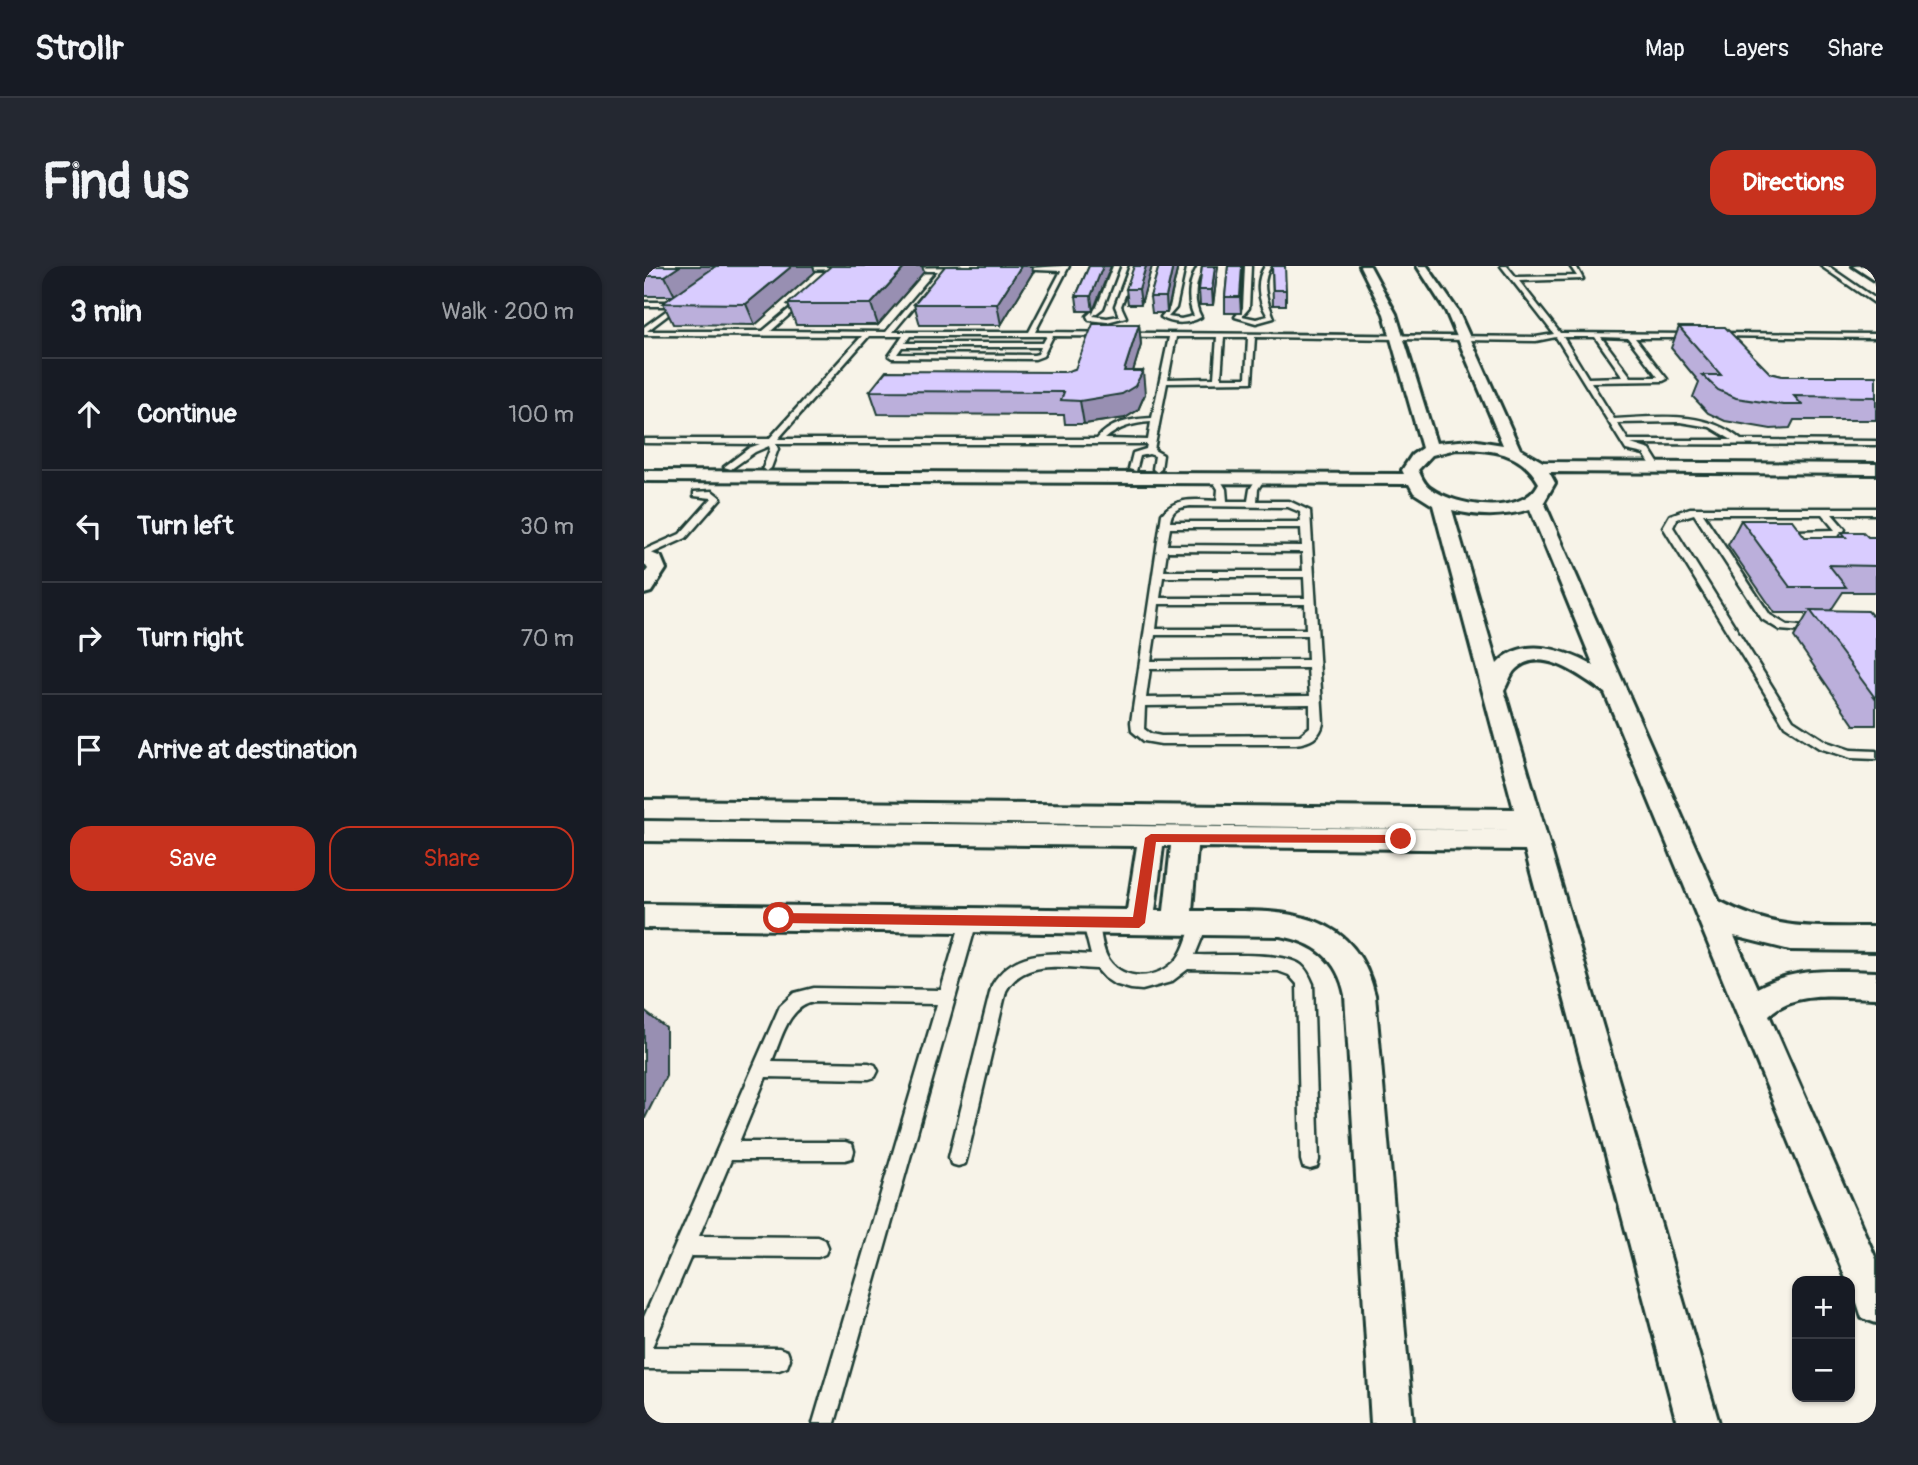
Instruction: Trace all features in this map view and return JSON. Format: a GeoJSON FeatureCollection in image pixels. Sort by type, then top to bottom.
{"type":"FeatureCollection","features":[{"type":"Feature","properties":{"kind":"street"},"geometry":{"type":"LineString","coordinates":[[1365,266],[1384,298],[1431,451]]}},
{"type":"Feature","properties":{"kind":"street"},"geometry":{"type":"LineString","coordinates":[[1422,266],[1442,293],[1514,453]]}},
{"type":"Feature","properties":{"kind":"street"},"geometry":{"type":"LineString","coordinates":[[1858,266],[1876,278]]}},
{"type":"Feature","properties":{"kind":"street"},"geometry":{"type":"LineString","coordinates":[[1871,266],[1876,269]]}},
{"type":"Feature","properties":{"kind":"street"},"geometry":{"type":"LineString","coordinates":[[1410,475],[1420,456],[1431,451],[1470,445],[1514,453],[1537,465],[1564,468],[1876,469]]}},
{"type":"Feature","properties":{"kind":"street"},"geometry":{"type":"LineString","coordinates":[[1537,465],[1548,481],[1541,495],[1614,688],[1876,1304]]}},
{"type":"Feature","properties":{"kind":"street"},"geometry":{"type":"LineString","coordinates":[[644,467],[1157,469],[1410,475]]}},
{"type":"Feature","properties":{"kind":"street"},"geometry":{"type":"LineString","coordinates":[[1784,469],[1797,484]]}},
{"type":"Feature","properties":{"kind":"street"},"geometry":{"type":"LineString","coordinates":[[644,476],[1261,478],[1410,475]]}},
{"type":"Feature","properties":{"kind":"street"},"geometry":{"type":"LineString","coordinates":[[1410,475],[1417,487],[1441,502],[1480,510],[1520,508],[1541,495],[1581,483],[1876,484]]}},
{"type":"Feature","properties":{"kind":"street"},"geometry":{"type":"LineString","coordinates":[[1441,502],[1698,1423]]}},
{"type":"Feature","properties":{"kind":"street"},"geometry":{"type":"LineString","coordinates":[[644,555],[654,561],[657,569],[644,588]]}},
{"type":"Feature","properties":{"kind":"street"},"geometry":{"type":"LineString","coordinates":[[1494,689],[1506,666],[1514,660],[1540,655],[1569,660],[1614,688]]}},
{"type":"Feature","properties":{"kind":"street"},"geometry":{"type":"LineString","coordinates":[[644,809],[1532,829]]}},
{"type":"Feature","properties":{"kind":"street"},"geometry":{"type":"LineString","coordinates":[[644,831],[1185,838],[1532,829]]}},
{"type":"Feature","properties":{"kind":"street"},"geometry":{"type":"LineString","coordinates":[[1139,923],[1151,838]]}},
{"type":"Feature","properties":{"kind":"street"},"geometry":{"type":"LineString","coordinates":[[1185,838],[1189,923]]}},
{"type":"Feature","properties":{"kind":"street"},"geometry":{"type":"LineString","coordinates":[[1710,910],[1739,927],[1773,937],[1876,939]]}},
{"type":"Feature","properties":{"kind":"street"},"geometry":{"type":"LineString","coordinates":[[644,916],[1280,924],[1314,931],[1342,950],[1358,979],[1392,1423]]}},
{"type":"Feature","properties":{"kind":"street"},"geometry":{"type":"LineString","coordinates":[[1752,1011],[1770,994],[1796,985],[1876,985]]}},
{"type":"Feature","properties":{"kind":"lane"},"geometry":{"type":"LineString","coordinates":[[1116,266],[1100,308],[1090,316],[1091,319],[1124,317],[1118,306],[1133,266]]}},
{"type":"Feature","properties":{"kind":"lane"},"geometry":{"type":"LineString","coordinates":[[1182,266],[1173,308],[1164,317],[1168,320],[1198,317],[1192,306],[1197,272],[1201,266]]}},
{"type":"Feature","properties":{"kind":"lane"},"geometry":{"type":"LineString","coordinates":[[1248,266],[1246,309],[1238,317],[1251,321],[1272,317],[1264,307],[1263,272],[1268,266]]}},
{"type":"Feature","properties":{"kind":"lane"},"geometry":{"type":"LineString","coordinates":[[1504,266],[1558,335],[1627,445],[1645,451],[1658,469]]}},
{"type":"Feature","properties":{"kind":"lane"},"geometry":{"type":"LineString","coordinates":[[1824,266],[1876,302]]}},
{"type":"Feature","properties":{"kind":"lane"},"geometry":{"type":"LineString","coordinates":[[1010,269],[1065,267],[1031,334]]}},
{"type":"Feature","properties":{"kind":"lane"},"geometry":{"type":"LineString","coordinates":[[1516,279],[1581,278],[1574,268],[1562,269]]}},
{"type":"Feature","properties":{"kind":"lane"},"geometry":{"type":"LineString","coordinates":[[782,269],[850,269]]}},
{"type":"Feature","properties":{"kind":"lane"},"geometry":{"type":"LineString","coordinates":[[828,277],[837,269]]}},
{"type":"Feature","properties":{"kind":"lane"},"geometry":{"type":"LineString","coordinates":[[902,269],[970,269]]}},
{"type":"Feature","properties":{"kind":"lane"},"geometry":{"type":"LineString","coordinates":[[888,334],[942,269]]}},
{"type":"Feature","properties":{"kind":"lane"},"geometry":{"type":"LineString","coordinates":[[1534,269],[1541,279]]}},
{"type":"Feature","properties":{"kind":"lane"},"geometry":{"type":"LineString","coordinates":[[764,334],[810,293]]}},
{"type":"Feature","properties":{"kind":"lane"},"geometry":{"type":"LineString","coordinates":[[644,332],[690,297]]}},
{"type":"Feature","properties":{"kind":"lane"},"geometry":{"type":"LineString","coordinates":[[644,304],[680,304]]}},
{"type":"Feature","properties":{"kind":"lane"},"geometry":{"type":"LineString","coordinates":[[644,332],[1252,334],[1315,337],[1462,335],[1545,338],[1558,335],[1696,335]]}},
{"type":"Feature","properties":{"kind":"lane"},"geometry":{"type":"LineString","coordinates":[[728,467],[752,450],[771,442],[867,334]]}},
{"type":"Feature","properties":{"kind":"lane"},"geometry":{"type":"LineString","coordinates":[[908,334],[892,356],[1035,357],[1041,355],[1051,334]]}},
{"type":"Feature","properties":{"kind":"lane"},"geometry":{"type":"LineString","coordinates":[[1133,469],[1136,455],[1150,446],[1173,334]]}},
{"type":"Feature","properties":{"kind":"lane"},"geometry":{"type":"LineString","coordinates":[[1217,381],[1221,334]]}},
{"type":"Feature","properties":{"kind":"lane"},"geometry":{"type":"LineString","coordinates":[[1164,381],[1249,380],[1252,334]]}},
{"type":"Feature","properties":{"kind":"lane"},"geometry":{"type":"LineString","coordinates":[[1597,335],[1629,380]]}},
{"type":"Feature","properties":{"kind":"lane"},"geometry":{"type":"LineString","coordinates":[[1586,380],[1663,379],[1630,335]]}},
{"type":"Feature","properties":{"kind":"lane"},"geometry":{"type":"LineString","coordinates":[[1709,335],[1876,336]]}},
{"type":"Feature","properties":{"kind":"lane"},"geometry":{"type":"LineString","coordinates":[[1722,335],[1731,344]]}},
{"type":"Feature","properties":{"kind":"lane"},"geometry":{"type":"LineString","coordinates":[[899,345],[1046,345]]}},
{"type":"Feature","properties":{"kind":"lane"},"geometry":{"type":"LineString","coordinates":[[1099,442],[1105,434],[1119,425],[1156,420]]}},
{"type":"Feature","properties":{"kind":"lane"},"geometry":{"type":"LineString","coordinates":[[1611,421],[1682,421],[1722,428],[1740,443]]}},
{"type":"Feature","properties":{"kind":"lane"},"geometry":{"type":"LineString","coordinates":[[1682,421],[1699,443]]}},
{"type":"Feature","properties":{"kind":"lane"},"geometry":{"type":"LineString","coordinates":[[644,441],[1099,442],[1150,446],[1159,455],[1157,469]]}},
{"type":"Feature","properties":{"kind":"lane"},"geometry":{"type":"LineString","coordinates":[[767,468],[774,449],[771,442]]}},
{"type":"Feature","properties":{"kind":"lane"},"geometry":{"type":"LineString","coordinates":[[1627,445],[1876,443]]}},
{"type":"Feature","properties":{"kind":"lane"},"geometry":{"type":"LineString","coordinates":[[1627,445],[1624,452],[1634,469]]}},
{"type":"Feature","properties":{"kind":"lane"},"geometry":{"type":"LineString","coordinates":[[1215,478],[1222,489],[1222,503]]}},
{"type":"Feature","properties":{"kind":"lane"},"geometry":{"type":"LineString","coordinates":[[1252,503],[1254,489],[1261,478]]}},
{"type":"Feature","properties":{"kind":"lane"},"geometry":{"type":"LineString","coordinates":[[644,555],[683,536],[717,498],[712,494],[697,494]]}},
{"type":"Feature","properties":{"kind":"lane"},"geometry":{"type":"LineString","coordinates":[[1252,503],[1299,506],[1305,511],[1315,731],[1307,738],[1296,740],[1147,738],[1137,726],[1168,511],[1179,505],[1252,503]]}},
{"type":"Feature","properties":{"kind":"lane"},"geometry":{"type":"LineString","coordinates":[[1697,511],[1771,622],[1793,630],[1835,630]]}},
{"type":"Feature","properties":{"kind":"lane"},"geometry":{"type":"LineString","coordinates":[[1876,511],[1697,511],[1673,517],[1668,523],[1669,531],[1782,715],[1798,732],[1823,745],[1851,754],[1876,755]]}},
{"type":"Feature","properties":{"kind":"lane"},"geometry":{"type":"LineString","coordinates":[[1768,511],[1782,528],[1791,533],[1838,533],[1840,529],[1825,511]]}},
{"type":"Feature","properties":{"kind":"lane"},"geometry":{"type":"LineString","coordinates":[[1166,525],[1306,525]]}},
{"type":"Feature","properties":{"kind":"lane"},"geometry":{"type":"LineString","coordinates":[[1162,548],[1307,549]]}},
{"type":"Feature","properties":{"kind":"lane"},"geometry":{"type":"LineString","coordinates":[[1158,574],[1308,574]]}},
{"type":"Feature","properties":{"kind":"lane"},"geometry":{"type":"LineString","coordinates":[[1154,601],[1310,601]]}},
{"type":"Feature","properties":{"kind":"lane"},"geometry":{"type":"LineString","coordinates":[[1150,632],[1312,632]]}},
{"type":"Feature","properties":{"kind":"lane"},"geometry":{"type":"LineString","coordinates":[[1145,665],[1313,664]]}},
{"type":"Feature","properties":{"kind":"lane"},"geometry":{"type":"LineString","coordinates":[[1140,702],[1315,700]]}},
{"type":"Feature","properties":{"kind":"lane"},"geometry":{"type":"LineString","coordinates":[[824,1423],[969,921]]}},
{"type":"Feature","properties":{"kind":"lane"},"geometry":{"type":"LineString","coordinates":[[1091,923],[1101,962],[1117,977],[1140,983],[1165,977],[1184,962],[1278,964],[1293,968],[1303,977],[1310,1160]]}},
{"type":"Feature","properties":{"kind":"lane"},"geometry":{"type":"LineString","coordinates":[[1184,962],[1189,923]]}},
{"type":"Feature","properties":{"kind":"lane"},"geometry":{"type":"LineString","coordinates":[[958,1157],[998,990],[1005,976],[1027,963],[1101,962]]}},
{"type":"Feature","properties":{"kind":"lane"},"geometry":{"type":"LineString","coordinates":[[644,1342],[785,1010],[802,997],[947,997]]}},
{"type":"Feature","properties":{"kind":"lane"},"geometry":{"type":"LineString","coordinates":[[760,1069],[869,1070]]}},
{"type":"Feature","properties":{"kind":"lane"},"geometry":{"type":"LineString","coordinates":[[725,1151],[845,1151]]}},
{"type":"Feature","properties":{"kind":"lane"},"geometry":{"type":"LineString","coordinates":[[685,1246],[818,1247]]}},
{"type":"Feature","properties":{"kind":"lane"},"geometry":{"type":"LineString","coordinates":[[644,1358],[779,1359]]}},
{"type":"Feature","properties":{"kind":"building"},"geometry":{"type":"Polygon","coordinates":[[[644,266],[680,266],[665,276],[644,276],[644,266]]]}},
{"type":"Feature","properties":{"kind":"building"},"geometry":{"type":"Polygon","coordinates":[[[716,266],[792,266],[746,304],[663,303],[716,266]]]}},
{"type":"Feature","properties":{"kind":"building"},"geometry":{"type":"Polygon","coordinates":[[[831,266],[906,266],[871,304],[788,304],[831,266]]]}},
{"type":"Feature","properties":{"kind":"building"},"geometry":{"type":"Polygon","coordinates":[[[945,266],[1021,266],[997,304],[914,304],[945,266]]]}},
{"type":"Feature","properties":{"kind":"building"},"geometry":{"type":"Polygon","coordinates":[[[1089,266],[1103,266],[1091,296],[1076,296],[1089,266]]]}},
{"type":"Feature","properties":{"kind":"building"},"geometry":{"type":"Polygon","coordinates":[[[1134,266],[1146,266],[1139,289],[1126,289],[1134,266]]]}},
{"type":"Feature","properties":{"kind":"building"},"geometry":{"type":"Polygon","coordinates":[[[1159,266],[1173,266],[1166,297],[1150,297],[1159,266]]]}},
{"type":"Feature","properties":{"kind":"building"},"geometry":{"type":"Polygon","coordinates":[[[1202,266],[1215,266],[1212,290],[1199,290],[1202,266]]]}},
{"type":"Feature","properties":{"kind":"building"},"geometry":{"type":"Polygon","coordinates":[[[1228,266],[1242,266],[1240,297],[1225,297],[1228,266]]]}},
{"type":"Feature","properties":{"kind":"building"},"geometry":{"type":"Polygon","coordinates":[[[1272,266],[1285,266],[1286,290],[1273,290],[1272,266]]]}},
{"type":"Feature","properties":{"kind":"building"},"geometry":{"type":"Polygon","coordinates":[[[1093,324],[1139,324],[1124,371],[1143,371],[1135,386],[1122,394],[1080,401],[1061,400],[1064,392],[870,391],[886,371],[1065,372],[1075,369],[1093,324]]]}},
{"type":"Feature","properties":{"kind":"building"},"geometry":{"type":"Polygon","coordinates":[[[1679,327],[1725,327],[1770,373],[1782,376],[1876,376],[1876,397],[1794,396],[1802,405],[1736,398],[1718,390],[1702,375],[1721,375],[1679,327]]]}},
{"type":"Feature","properties":{"kind":"building"},"geometry":{"type":"Polygon","coordinates":[[[1741,520],[1792,520],[1805,537],[1846,537],[1842,532],[1863,532],[1868,537],[1876,537],[1876,566],[1829,565],[1846,587],[1790,587],[1741,520]]]}},
{"type":"Feature","properties":{"kind":"building"},"geometry":{"type":"Polygon","coordinates":[[[1810,610],[1868,611],[1876,620],[1876,699],[1810,610]]]}},
{"type":"Feature","properties":{"kind":"route"},"geometry":{"type":"LineString","coordinates":[[779,918],[1139,923],[1151,838],[1401,839]]}}]}
